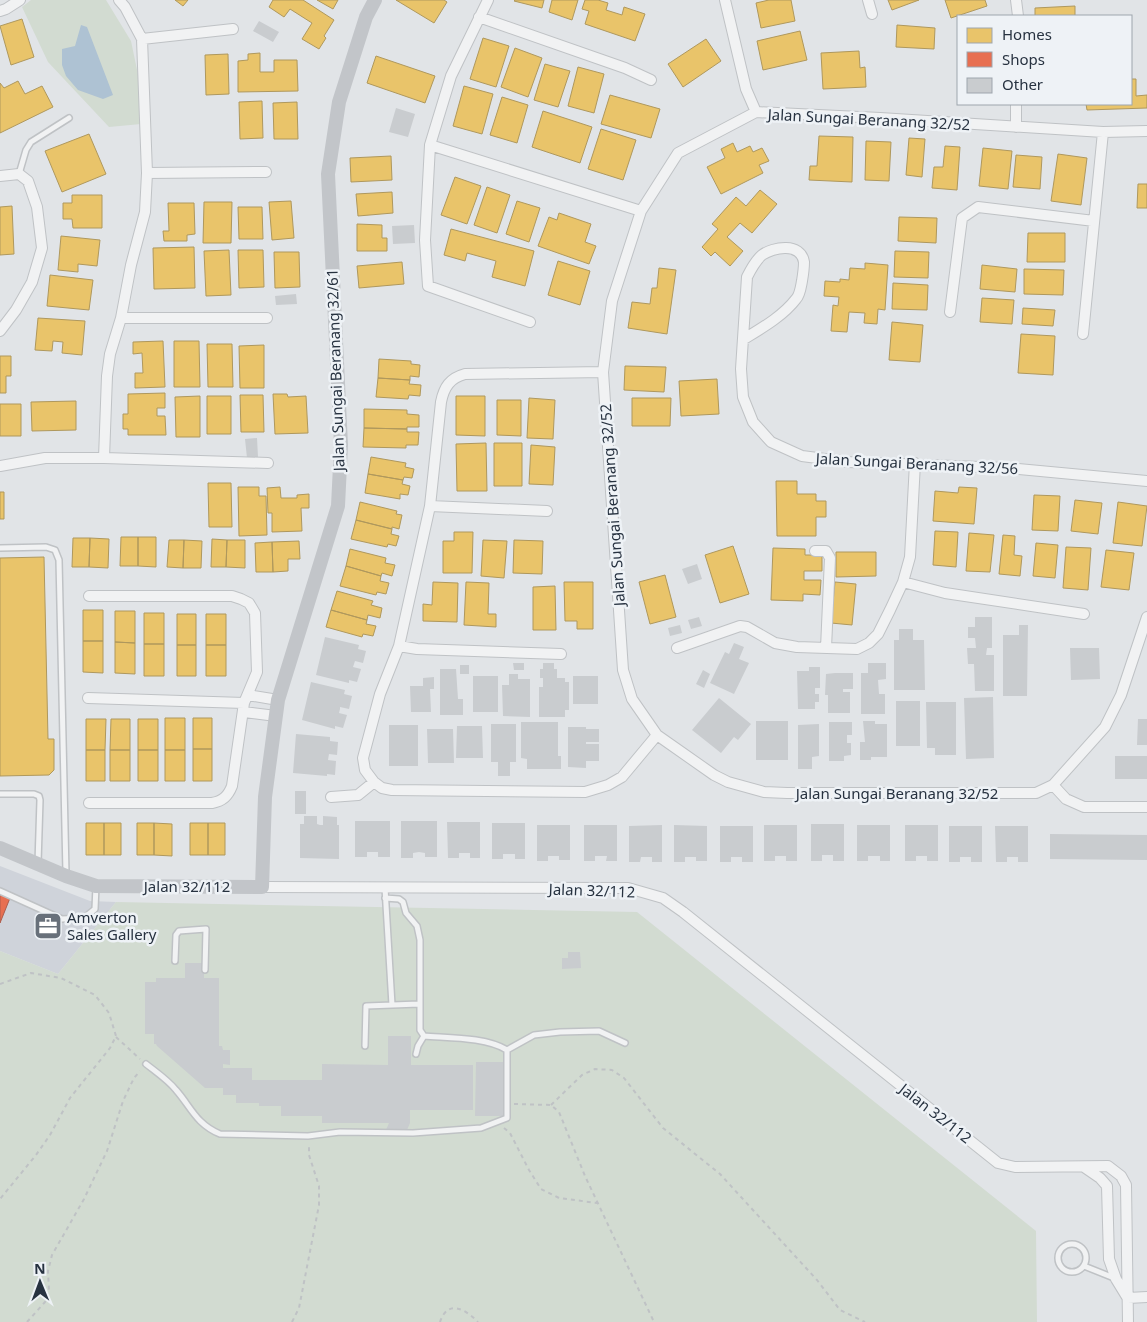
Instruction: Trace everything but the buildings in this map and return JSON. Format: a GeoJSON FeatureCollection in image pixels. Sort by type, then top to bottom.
{"type":"FeatureCollection","features":[{"type":"Feature","properties":{"kind":"street"},"geometry":{"type":"LineString","coordinates":[[0,11],[20,0]]}},
{"type":"Feature","properties":{"kind":"street"},"geometry":{"type":"LineString","coordinates":[[104,458],[107,376],[110,354],[121,318],[131,265],[145,212],[147,173],[142,39],[119,0]]}},
{"type":"Feature","properties":{"kind":"street","name":"Jalan Sungai Beranang 32/61"},"geometry":{"type":"LineString","coordinates":[[262,887],[265,797],[278,700],[338,506],[341,445],[328,174],[339,102],[366,17],[375,0]]}},
{"type":"Feature","properties":{"kind":"street"},"geometry":{"type":"LineString","coordinates":[[488,0],[451,76],[430,144],[425,240],[428,286],[530,322]]}},
{"type":"Feature","properties":{"kind":"street"},"geometry":{"type":"LineString","coordinates":[[725,0],[746,89],[756,112]]}},
{"type":"Feature","properties":{"kind":"street"},"geometry":{"type":"LineString","coordinates":[[868,0],[872,14]]}},
{"type":"Feature","properties":{"kind":"street"},"geometry":{"type":"LineString","coordinates":[[1016,0],[1018,15]]}},
{"type":"Feature","properties":{"kind":"street"},"geometry":{"type":"LineString","coordinates":[[479,17],[625,68],[651,80]]}},
{"type":"Feature","properties":{"kind":"street"},"geometry":{"type":"LineString","coordinates":[[142,39],[233,29]]}},
{"type":"Feature","properties":{"kind":"street"},"geometry":{"type":"LineString","coordinates":[[1016,105],[1016,127]]}},
{"type":"Feature","properties":{"kind":"street","name":"Jalan Sungai Beranang 32/52"},"geometry":{"type":"LineString","coordinates":[[1053,786],[1036,792],[764,792],[728,782],[714,775],[658,735],[632,699],[623,670],[603,372],[612,301],[641,211],[678,154],[756,112],[1104,132],[1147,131]]}},
{"type":"Feature","properties":{"kind":"street"},"geometry":{"type":"LineString","coordinates":[[1082,334],[1104,132]]}},
{"type":"Feature","properties":{"kind":"street"},"geometry":{"type":"LineString","coordinates":[[430,144],[641,211]]}},
{"type":"Feature","properties":{"kind":"street"},"geometry":{"type":"LineString","coordinates":[[147,173],[266,172]]}},
{"type":"Feature","properties":{"kind":"street"},"geometry":{"type":"LineString","coordinates":[[0,176],[19,174],[28,181],[37,207],[42,248],[32,282],[16,310],[0,330]]}},
{"type":"Feature","properties":{"kind":"street"},"geometry":{"type":"LineString","coordinates":[[950,312],[962,218],[978,207],[1094,221]]}},
{"type":"Feature","properties":{"kind":"street","name":"Jalan Sungai Beranang 32/56"},"geometry":{"type":"LineString","coordinates":[[744,339],[779,315],[797,298],[804,260],[797,250],[786,247],[772,250],[752,265],[747,277],[741,369],[743,397],[753,422],[771,442],[802,456],[848,462],[915,463],[1007,468],[1147,481]]}},
{"type":"Feature","properties":{"kind":"street"},"geometry":{"type":"LineString","coordinates":[[121,318],[267,318]]}},
{"type":"Feature","properties":{"kind":"street"},"geometry":{"type":"LineString","coordinates":[[603,372],[465,374],[455,376],[447,384],[441,402],[430,506],[398,646],[380,694],[363,758],[365,770],[374,782],[382,788],[392,790],[585,792],[608,785],[622,777],[658,735]]}},
{"type":"Feature","properties":{"kind":"street"},"geometry":{"type":"LineString","coordinates":[[0,466],[45,458],[268,463]]}},
{"type":"Feature","properties":{"kind":"street"},"geometry":{"type":"LineString","coordinates":[[677,648],[740,626],[747,627],[775,643],[797,647],[857,649],[869,642],[878,634],[903,582],[910,557],[915,463]]}},
{"type":"Feature","properties":{"kind":"street"},"geometry":{"type":"LineString","coordinates":[[430,506],[547,511]]}},
{"type":"Feature","properties":{"kind":"street"},"geometry":{"type":"LineString","coordinates":[[816,551],[826,551],[830,558],[826,648]]}},
{"type":"Feature","properties":{"kind":"street"},"geometry":{"type":"LineString","coordinates":[[903,582],[946,593],[1084,614]]}},
{"type":"Feature","properties":{"kind":"street"},"geometry":{"type":"LineString","coordinates":[[89,802],[212,803],[222,801],[229,794],[232,786],[246,704],[257,672],[255,613],[249,603],[232,596],[90,596]]}},
{"type":"Feature","properties":{"kind":"street"},"geometry":{"type":"LineString","coordinates":[[1147,617],[1121,695],[1105,727],[1053,786],[1066,799],[1084,807],[1147,807]]}},
{"type":"Feature","properties":{"kind":"street"},"geometry":{"type":"LineString","coordinates":[[398,646],[417,649],[561,654]]}},
{"type":"Feature","properties":{"kind":"street"},"geometry":{"type":"LineString","coordinates":[[88,698],[246,704],[278,700]]}},
{"type":"Feature","properties":{"kind":"street"},"geometry":{"type":"LineString","coordinates":[[246,704],[276,716]]}},
{"type":"Feature","properties":{"kind":"street"},"geometry":{"type":"LineString","coordinates":[[331,797],[358,795],[374,782]]}},
{"type":"Feature","properties":{"kind":"street","name":"Jalan 32/112"},"geometry":{"type":"LineString","coordinates":[[0,848],[66,876],[96,886],[628,888],[663,898],[998,1162],[1015,1167],[1108,1166],[1121,1176],[1126,1185],[1128,1322]]}},
{"type":"Feature","properties":{"kind":"street"},"geometry":{"type":"LineString","coordinates":[[1084,1166],[1107,1186],[1109,1258],[1116,1279],[1128,1298],[1147,1297]]}},
{"type":"Feature","properties":{"kind":"lane"},"geometry":{"type":"LineString","coordinates":[[19,174],[26,150],[31,142],[69,118]]}},
{"type":"Feature","properties":{"kind":"lane"},"geometry":{"type":"LineString","coordinates":[[0,548],[46,547],[55,550],[59,560],[66,876]]}},
{"type":"Feature","properties":{"kind":"lane"},"geometry":{"type":"LineString","coordinates":[[0,794],[34,794],[38,796],[40,800],[38,864]]}},
{"type":"Feature","properties":{"kind":"lane"},"geometry":{"type":"LineString","coordinates":[[0,891],[62,918],[84,918],[95,909],[96,886]]}},
{"type":"Feature","properties":{"kind":"lane"},"geometry":{"type":"LineString","coordinates":[[385,887],[392,1005]]}},
{"type":"Feature","properties":{"kind":"lane"},"geometry":{"type":"LineString","coordinates":[[386,898],[399,899],[403,902],[406,913],[417,926],[420,940],[418,1023],[424,1036]]}},
{"type":"Feature","properties":{"kind":"lane"},"geometry":{"type":"LineString","coordinates":[[175,961],[176,934],[178,931],[206,929],[205,970]]}},
{"type":"Feature","properties":{"kind":"lane"},"geometry":{"type":"LineString","coordinates":[[365,1046],[366,1006],[419,1004]]}},
{"type":"Feature","properties":{"kind":"lane"},"geometry":{"type":"LineString","coordinates":[[507,1050],[534,1035],[560,1032],[600,1031],[625,1043]]}},
{"type":"Feature","properties":{"kind":"lane"},"geometry":{"type":"LineString","coordinates":[[424,1036],[483,1042],[500,1045],[507,1050]]}},
{"type":"Feature","properties":{"kind":"lane"},"geometry":{"type":"LineString","coordinates":[[416,1054],[424,1036]]}},
{"type":"Feature","properties":{"kind":"lane"},"geometry":{"type":"LineString","coordinates":[[146,1064],[175,1088],[197,1120],[220,1134],[308,1136],[340,1132],[413,1133],[481,1128],[507,1118],[507,1050]]}},
{"type":"Feature","properties":{"kind":"lane"},"geometry":{"type":"LineString","coordinates":[[1070,1243],[1081,1246],[1086,1256],[1084,1266],[1074,1272],[1063,1269],[1057,1260],[1060,1249],[1070,1243]]}},
{"type":"Feature","properties":{"kind":"lane"},"geometry":{"type":"LineString","coordinates":[[1084,1266],[1116,1279]]}},
{"type":"Feature","properties":{"kind":"path"},"geometry":{"type":"LineString","coordinates":[[0,984],[31,973],[61,978],[95,995],[109,1013],[116,1036],[146,1064],[134,1078],[122,1101],[107,1151],[84,1199],[52,1255],[48,1270],[49,1291],[45,1302],[27,1322]]}},
{"type":"Feature","properties":{"kind":"path"},"geometry":{"type":"LineString","coordinates":[[0,1199],[36,1155],[50,1135],[70,1098],[110,1048],[116,1036]]}},
{"type":"Feature","properties":{"kind":"path"},"geometry":{"type":"LineString","coordinates":[[551,1105],[582,1075],[595,1069],[612,1070],[624,1078],[663,1128],[720,1174],[817,1280],[840,1310],[865,1322]]}},
{"type":"Feature","properties":{"kind":"path"},"geometry":{"type":"LineString","coordinates":[[507,1104],[551,1105],[559,1112],[597,1204],[654,1322]]}},
{"type":"Feature","properties":{"kind":"path"},"geometry":{"type":"LineString","coordinates":[[496,1123],[510,1133],[541,1189],[559,1198],[597,1204]]}},
{"type":"Feature","properties":{"kind":"path"},"geometry":{"type":"LineString","coordinates":[[292,1322],[299,1308],[318,1205],[319,1186],[309,1155],[308,1136]]}},
{"type":"Feature","properties":{"kind":"path"},"geometry":{"type":"LineString","coordinates":[[440,1322],[442,1316],[447,1311],[458,1308],[468,1312],[478,1322]]}},
{"type":"Feature","properties":{"kind":"shaded area"},"geometry":{"type":"Polygon","coordinates":[[[31,0],[106,0],[131,41],[140,84],[141,124],[109,127],[48,62],[22,7],[31,0]]]}},
{"type":"Feature","properties":{"kind":"shaded area","name":"Amverton Sales Gallery"},"geometry":{"type":"Polygon","coordinates":[[[0,866],[90,901],[116,902],[58,974],[0,951],[0,866]]]}},
{"type":"Feature","properties":{"kind":"shaded area"},"geometry":{"type":"Polygon","coordinates":[[[116,902],[637,912],[1036,1231],[1037,1322],[0,1322],[0,951],[58,974],[116,902]]]}},
{"type":"Feature","properties":{"kind":"water"},"geometry":{"type":"Polygon","coordinates":[[[81,25],[87,27],[113,95],[103,99],[78,90],[66,76],[62,65],[62,49],[75,46],[81,25]]]}},
{"type":"Feature","properties":{"kind":"place","name":"Amverton Sales Gallery"},"geometry":{"type":"Point","coordinates":[48,926]}}]}
